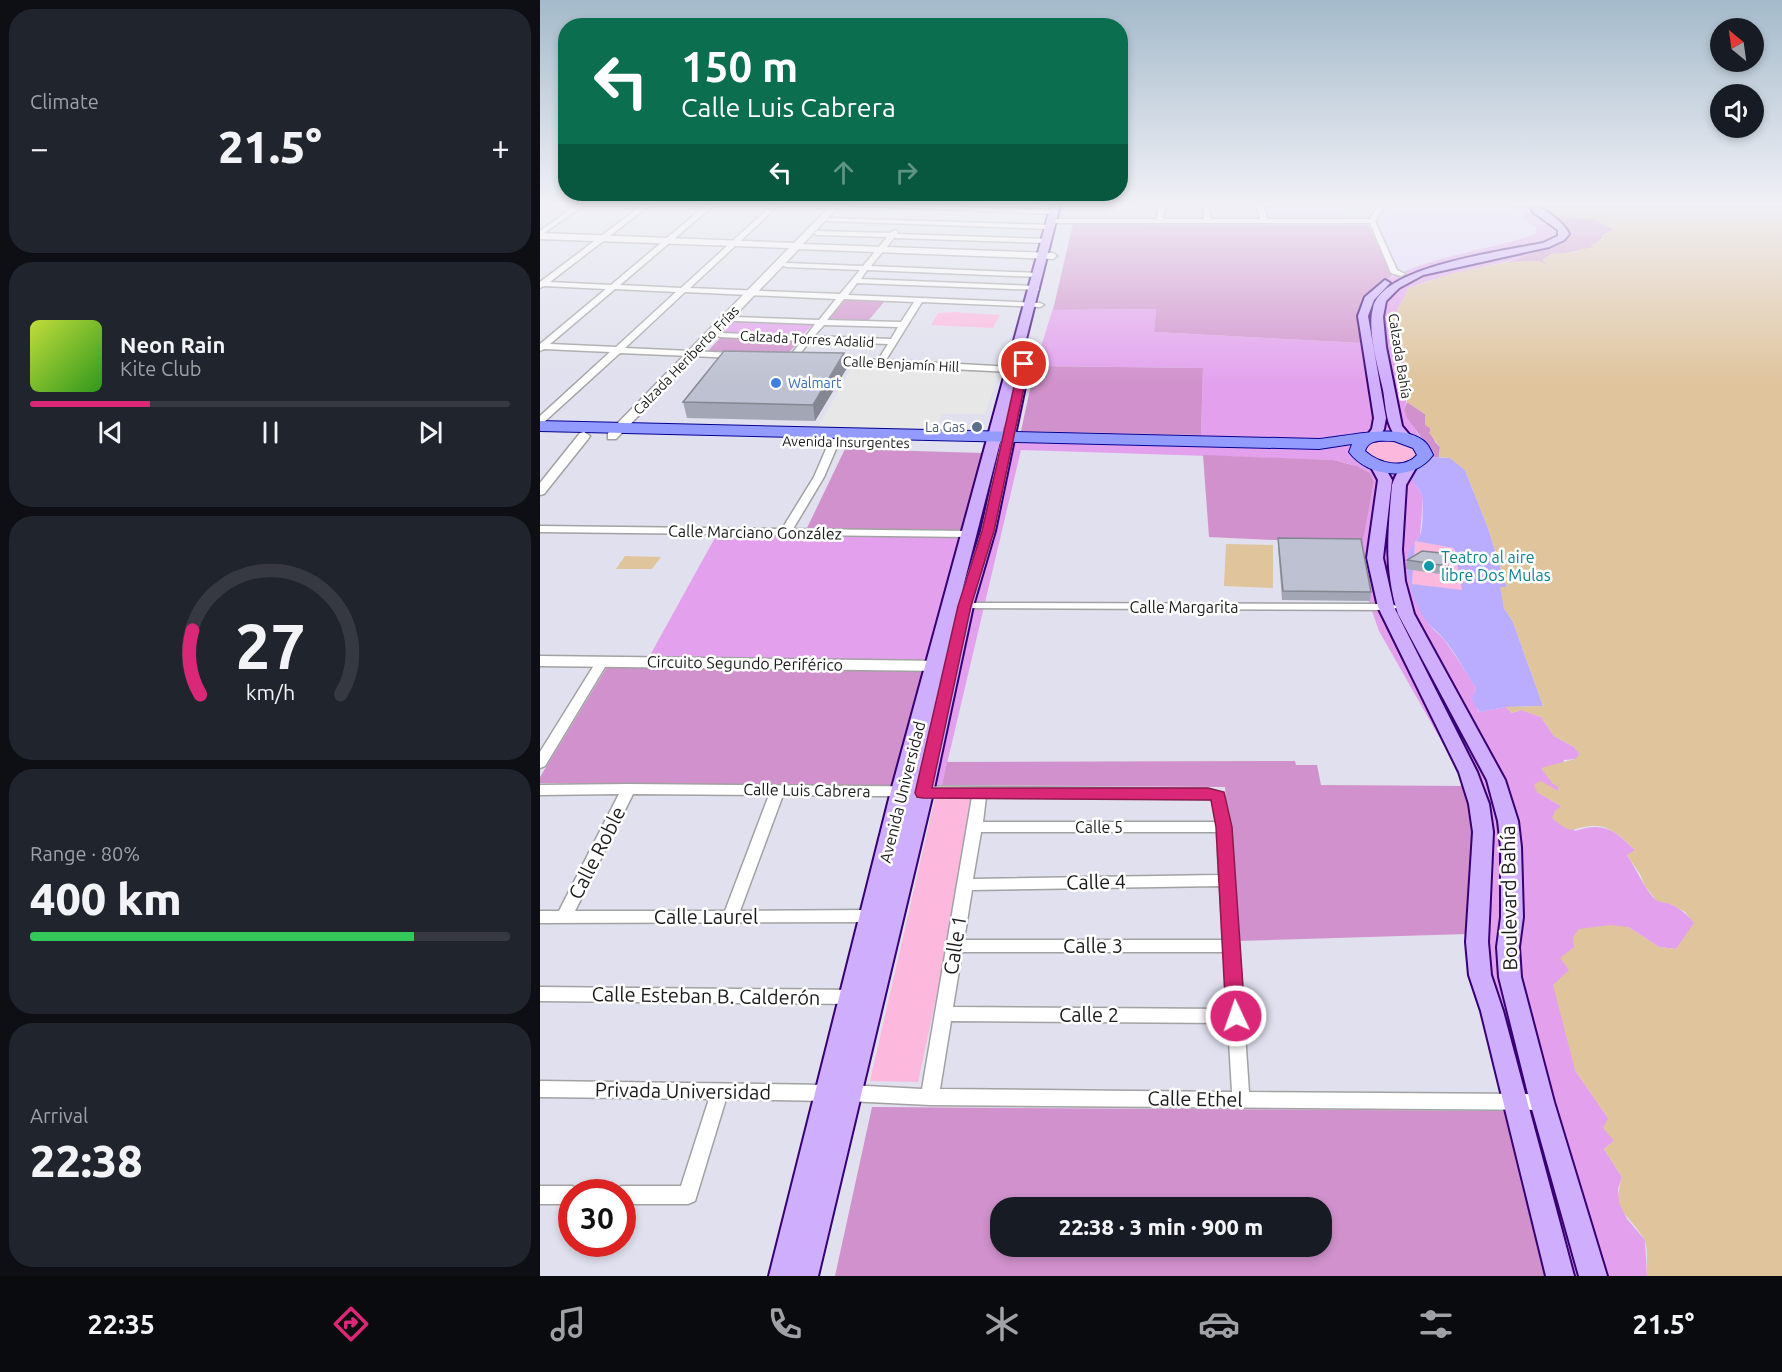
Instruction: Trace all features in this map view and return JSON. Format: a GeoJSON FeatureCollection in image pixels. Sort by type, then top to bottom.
{"type":"FeatureCollection","features":[{"type":"Feature","properties":{"kind":"main road","name":"Avenida Universidad"},"geometry":{"type":"LineString","coordinates":[[804,1276],[848,1093],[872,916],[902,791],[988,531],[1011,369],[1035,305],[1038,275],[1044,265]]}},
{"type":"Feature","properties":{"kind":"main road","name":"Avenida Universidad"},"geometry":{"type":"LineString","coordinates":[[783,1276],[827,1093],[861,998],[923,793],[942,666],[970,534],[1024,364],[1035,305],[1046,265]]}},
{"type":"Feature","properties":{"kind":"main road","name":"Calzada Bahía"},"geometry":{"type":"LineString","coordinates":[[1369,438],[1380,418],[1363,316],[1373,293],[1401,274],[1434,265]]}},
{"type":"Feature","properties":{"kind":"main road","name":"Calzada Bahía"},"geometry":{"type":"LineString","coordinates":[[1405,438],[1396,427],[1379,328],[1378,307],[1382,300],[1408,278],[1453,265]]}},
{"type":"Feature","properties":{"kind":"main road","name":"Avenida Insurgentes"},"geometry":{"type":"LineString","coordinates":[[540,424],[622,432],[834,442],[1000,441]]}},
{"type":"Feature","properties":{"kind":"main road","name":"Avenida Insurgentes"},"geometry":{"type":"LineString","coordinates":[[540,435],[584,436],[622,432],[1152,445],[1318,453],[1394,467],[1410,466]]}},
{"type":"Feature","properties":{"kind":"main road","name":"Avenida Insurgentes"},"geometry":{"type":"LineString","coordinates":[[1152,445],[1319,444],[1389,436],[1405,438]]}},
{"type":"Feature","properties":{"kind":"main road"},"geometry":{"type":"LineString","coordinates":[[1369,438],[1360,443],[1357,452],[1372,463]]}},
{"type":"Feature","properties":{"kind":"main road"},"geometry":{"type":"LineString","coordinates":[[1405,438],[1420,445],[1425,455],[1410,466]]}},
{"type":"Feature","properties":{"kind":"main road","name":"Boulevard Bahía"},"geometry":{"type":"LineString","coordinates":[[1372,463],[1385,480],[1375,558],[1394,607],[1468,772],[1479,804],[1484,832],[1477,942],[1480,975],[1492,1011],[1560,1276]]}},
{"type":"Feature","properties":{"kind":"main road","name":"Boulevard Bahía"},"geometry":{"type":"LineString","coordinates":[[1410,466],[1399,485],[1393,559],[1397,590],[1394,607],[1496,780],[1504,805],[1511,847],[1512,917],[1508,947],[1510,976],[1542,1102],[1593,1276]]}},
{"type":"Feature","properties":{"kind":"street"},"geometry":{"type":"LineString","coordinates":[[541,285],[568,265]]}},
{"type":"Feature","properties":{"kind":"street"},"geometry":{"type":"LineString","coordinates":[[540,347],[616,287],[640,265]]}},
{"type":"Feature","properties":{"kind":"street"},"geometry":{"type":"LineString","coordinates":[[540,424],[710,265]]}},
{"type":"Feature","properties":{"kind":"street","name":"Calzada Heriberto Frías"},"geometry":{"type":"LineString","coordinates":[[622,432],[783,265]]}},
{"type":"Feature","properties":{"kind":"street"},"geometry":{"type":"LineString","coordinates":[[786,265],[1038,275]]}},
{"type":"Feature","properties":{"kind":"street","name":"Calzada Heriberto Frías"},"geometry":{"type":"LineString","coordinates":[[696,354],[720,335],[755,293],[786,265]]}},
{"type":"Feature","properties":{"kind":"street"},"geometry":{"type":"LineString","coordinates":[[792,358],[811,338],[867,265]]}},
{"type":"Feature","properties":{"kind":"street"},"geometry":{"type":"LineString","coordinates":[[1391,265],[1394,271],[1401,274]]}},
{"type":"Feature","properties":{"kind":"street"},"geometry":{"type":"LineString","coordinates":[[855,281],[1036,288]]}},
{"type":"Feature","properties":{"kind":"street"},"geometry":{"type":"LineString","coordinates":[[541,285],[1035,305]]}},
{"type":"Feature","properties":{"kind":"street"},"geometry":{"type":"LineString","coordinates":[[880,363],[919,301]]}},
{"type":"Feature","properties":{"kind":"street"},"geometry":{"type":"LineString","coordinates":[[735,319],[904,325]]}},
{"type":"Feature","properties":{"kind":"street","name":"Calzada Torres Adalid"},"geometry":{"type":"LineString","coordinates":[[720,335],[894,342]]}},
{"type":"Feature","properties":{"kind":"street"},"geometry":{"type":"LineString","coordinates":[[540,347],[747,357]]}},
{"type":"Feature","properties":{"kind":"street"},"geometry":{"type":"LineString","coordinates":[[781,358],[803,359]]}},
{"type":"Feature","properties":{"kind":"street","name":"Calle Benjamín Hill"},"geometry":{"type":"LineString","coordinates":[[825,360],[1011,369]]}},
{"type":"Feature","properties":{"kind":"street"},"geometry":{"type":"LineString","coordinates":[[540,491],[584,436]]}},
{"type":"Feature","properties":{"kind":"street"},"geometry":{"type":"LineString","coordinates":[[786,533],[819,477],[834,442]]}},
{"type":"Feature","properties":{"kind":"street","name":"Calle Marciano González"},"geometry":{"type":"LineString","coordinates":[[540,529],[970,534]]}},
{"type":"Feature","properties":{"kind":"street","name":"Calle Margarita"},"geometry":{"type":"LineString","coordinates":[[964,606],[1394,607]]}},
{"type":"Feature","properties":{"kind":"street","name":"Circuito Segundo Periférico"},"geometry":{"type":"LineString","coordinates":[[540,661],[942,666]]}},
{"type":"Feature","properties":{"kind":"street"},"geometry":{"type":"LineString","coordinates":[[540,763],[602,662]]}},
{"type":"Feature","properties":{"kind":"street","name":"Calle Roble"},"geometry":{"type":"LineString","coordinates":[[564,917],[629,789]]}},
{"type":"Feature","properties":{"kind":"street"},"geometry":{"type":"LineString","coordinates":[[730,917],[778,789]]}},
{"type":"Feature","properties":{"kind":"street","name":"Calle Luis Cabrera"},"geometry":{"type":"LineString","coordinates":[[540,790],[778,789],[980,794],[1208,794],[1218,796],[1224,827]]}},
{"type":"Feature","properties":{"kind":"street","name":"Calle 1"},"geometry":{"type":"LineString","coordinates":[[930,1097],[980,794]]}},
{"type":"Feature","properties":{"kind":"street","name":"Calle 5"},"geometry":{"type":"LineString","coordinates":[[974,827],[1224,827]]}},
{"type":"Feature","properties":{"kind":"street"},"geometry":{"type":"LineString","coordinates":[[1224,827],[1241,1100]]}},
{"type":"Feature","properties":{"kind":"street","name":"Calle 4"},"geometry":{"type":"LineString","coordinates":[[964,885],[1227,880]]}},
{"type":"Feature","properties":{"kind":"street","name":"Calle Laurel"},"geometry":{"type":"LineString","coordinates":[[540,917],[872,916]]}},
{"type":"Feature","properties":{"kind":"street","name":"Calle 3"},"geometry":{"type":"LineString","coordinates":[[954,946],[1231,946]]}},
{"type":"Feature","properties":{"kind":"street","name":"Calle Esteban B. Calderón"},"geometry":{"type":"LineString","coordinates":[[540,994],[861,998]]}},
{"type":"Feature","properties":{"kind":"street","name":"Calle 2"},"geometry":{"type":"LineString","coordinates":[[943,1014],[1236,1016]]}},
{"type":"Feature","properties":{"kind":"street","name":"Privada Universidad"},"geometry":{"type":"LineString","coordinates":[[540,1089],[827,1093]]}},
{"type":"Feature","properties":{"kind":"street"},"geometry":{"type":"LineString","coordinates":[[636,1195],[688,1195],[720,1091]]}},
{"type":"Feature","properties":{"kind":"street","name":"Calle Ethel"},"geometry":{"type":"LineString","coordinates":[[848,1093],[930,1097],[1542,1102]]}},
{"type":"Feature","properties":{"kind":"street"},"geometry":{"type":"LineString","coordinates":[[812,1154],[833,1155]]}},
{"type":"Feature","properties":{"kind":"street"},"geometry":{"type":"LineString","coordinates":[[540,1196],[558,1195]]}},
{"type":"Feature","properties":{"kind":"shaded area"},"geometry":{"type":"Polygon","coordinates":[[[1064,265],[1387,265],[1392,276],[1373,290],[1363,303],[1360,320],[1361,343],[1154,332],[1156,309],[1053,310],[1064,265]]]}},
{"type":"Feature","properties":{"kind":"shaded area"},"geometry":{"type":"Polygon","coordinates":[[[1394,265],[1418,265],[1396,270],[1394,265]]]}},
{"type":"Feature","properties":{"kind":"shaded area"},"geometry":{"type":"Polygon","coordinates":[[[1424,265],[1493,265],[1409,288],[1392,320],[1405,365],[1406,404],[1404,410],[1429,453],[1411,476],[1423,497],[1420,536],[1413,545],[1409,567],[1418,604],[1423,615],[1445,641],[1476,688],[1474,693],[1478,712],[1506,707],[1512,713],[1521,710],[1541,717],[1554,736],[1574,747],[1580,754],[1576,759],[1564,760],[1558,792],[1537,792],[1561,806],[1575,831],[1602,827],[1615,833],[1636,851],[1627,855],[1652,895],[1657,900],[1676,907],[1695,923],[1676,949],[1659,947],[1628,927],[1575,947],[1569,970],[1575,1070],[1608,1118],[1614,1141],[1604,1149],[1622,1177],[1618,1189],[1620,1204],[1627,1219],[1645,1240],[1647,1276],[1554,1276],[1490,1043],[1467,786],[1379,631],[1365,591],[1360,548],[1374,482],[1371,476],[1362,469],[1332,460],[1021,450],[942,785],[899,786],[929,673],[643,668],[717,534],[807,528],[962,531],[983,453],[1021,431],[1201,435],[1203,368],[1035,366],[1053,308],[1053,310],[1156,309],[1154,332],[1360,343],[1359,311],[1368,294],[1385,281],[1424,265]]]}},
{"type":"Feature","properties":{"kind":"shaded area"},"geometry":{"type":"Polygon","coordinates":[[[1495,265],[1546,265],[1551,267],[1548,265],[1782,265],[1782,1276],[1647,1276],[1646,1242],[1620,1206],[1619,1189],[1622,1177],[1604,1149],[1614,1141],[1603,1128],[1608,1118],[1575,1070],[1553,985],[1569,970],[1560,958],[1574,947],[1573,937],[1579,929],[1610,925],[1628,927],[1659,947],[1676,949],[1694,923],[1685,912],[1671,904],[1657,901],[1645,886],[1627,855],[1635,850],[1621,837],[1604,827],[1591,826],[1571,830],[1564,827],[1552,818],[1561,806],[1537,792],[1534,784],[1541,781],[1558,791],[1558,787],[1552,783],[1541,768],[1575,759],[1580,754],[1574,747],[1554,736],[1541,717],[1521,710],[1512,713],[1506,707],[1543,706],[1513,622],[1504,608],[1500,587],[1507,587],[1488,528],[1465,470],[1450,458],[1439,457],[1440,447],[1429,433],[1431,429],[1425,425],[1425,414],[1407,402],[1403,372],[1405,365],[1392,320],[1409,288],[1454,273],[1495,265]]]}},
{"type":"Feature","properties":{"kind":"shaded area"},"geometry":{"type":"Polygon","coordinates":[[[846,299],[885,301],[867,322],[827,320],[846,299]]]}},
{"type":"Feature","properties":{"kind":"shaded area"},"geometry":{"type":"Polygon","coordinates":[[[938,313],[1000,315],[993,328],[931,325],[938,313]]]}},
{"type":"Feature","properties":{"kind":"shaded area"},"geometry":{"type":"Polygon","coordinates":[[[735,320],[814,323],[799,339],[722,334],[735,320]]]}},
{"type":"Feature","properties":{"kind":"shaded area"},"geometry":{"type":"Polygon","coordinates":[[[721,337],[801,340],[786,355],[707,352],[721,337]]]}},
{"type":"Feature","properties":{"kind":"shaded area"},"geometry":{"type":"Polygon","coordinates":[[[1035,366],[1203,368],[1201,435],[1021,431],[1035,366]]]}},
{"type":"Feature","properties":{"kind":"shaded area"},"geometry":{"type":"Polygon","coordinates":[[[852,367],[1000,370],[985,414],[942,414],[935,429],[818,427],[852,367]]]}},
{"type":"Feature","properties":{"kind":"shaded area"},"geometry":{"type":"Polygon","coordinates":[[[1407,402],[1425,414],[1435,442],[1440,447],[1439,457],[1428,459],[1425,443],[1404,410],[1407,402]]]}},
{"type":"Feature","properties":{"kind":"shaded area"},"geometry":{"type":"Polygon","coordinates":[[[1386,438],[1415,447],[1417,455],[1405,463],[1390,464],[1362,452],[1365,444],[1386,438]]]}},
{"type":"Feature","properties":{"kind":"shaded area"},"geometry":{"type":"Polygon","coordinates":[[[845,449],[983,453],[962,531],[807,528],[845,449]]]}},
{"type":"Feature","properties":{"kind":"shaded area"},"geometry":{"type":"Polygon","coordinates":[[[1203,455],[1333,460],[1357,466],[1370,473],[1374,482],[1360,548],[1360,544],[1209,537],[1203,455]]]}},
{"type":"Feature","properties":{"kind":"shaded area"},"geometry":{"type":"Polygon","coordinates":[[[1415,541],[1454,548],[1462,590],[1412,584],[1415,541]]]}},
{"type":"Feature","properties":{"kind":"shaded area"},"geometry":{"type":"Polygon","coordinates":[[[1226,544],[1273,545],[1273,588],[1224,586],[1226,544]]]}},
{"type":"Feature","properties":{"kind":"shaded area"},"geometry":{"type":"Polygon","coordinates":[[[625,556],[661,557],[652,569],[616,569],[625,556]]]}},
{"type":"Feature","properties":{"kind":"shaded area"},"geometry":{"type":"Polygon","coordinates":[[[607,667],[930,672],[899,786],[540,783],[540,777],[607,667]]]}},
{"type":"Feature","properties":{"kind":"shaded area"},"geometry":{"type":"Polygon","coordinates":[[[1295,761],[1296,765],[1317,765],[1321,785],[1467,786],[1475,829],[1467,934],[1236,941],[1225,787],[942,785],[947,762],[1295,761]]]}},
{"type":"Feature","properties":{"kind":"shaded area"},"geometry":{"type":"Polygon","coordinates":[[[974,797],[952,924],[918,1082],[870,1081],[935,798],[974,797]]]}},
{"type":"Feature","properties":{"kind":"shaded area"},"geometry":{"type":"Polygon","coordinates":[[[872,1107],[1513,1111],[1554,1276],[835,1276],[872,1107]]]}},
{"type":"Feature","properties":{"kind":"sand"},"geometry":{"type":"Polygon","coordinates":[[[1434,457],[1450,458],[1465,470],[1488,528],[1507,588],[1501,587],[1504,608],[1513,622],[1543,706],[1506,707],[1479,712],[1472,699],[1476,688],[1452,650],[1427,622],[1418,608],[1410,582],[1408,557],[1421,534],[1423,501],[1412,479],[1412,474],[1421,463],[1434,457]]]}},
{"type":"Feature","properties":{"kind":"building","name":"Walmart"},"geometry":{"type":"Polygon","coordinates":[[[724,351],[844,353],[813,405],[683,402],[724,351]]]}},
{"type":"Feature","properties":{"kind":"building"},"geometry":{"type":"Polygon","coordinates":[[[1278,538],[1361,539],[1371,592],[1283,591],[1278,538]]]}},
{"type":"Feature","properties":{"kind":"building"},"geometry":{"type":"Polygon","coordinates":[[[1422,551],[1441,553],[1449,559],[1441,565],[1407,560],[1422,551]]]}},
{"type":"Feature","properties":{"kind":"place","name":"Walmart"},"geometry":{"type":"Point","coordinates":[776,383]}},
{"type":"Feature","properties":{"kind":"place","name":"La Gas"},"geometry":{"type":"Point","coordinates":[977,427]}},
{"type":"Feature","properties":{"kind":"place","name":"Teatro al aire libre Dos Mulas"},"geometry":{"type":"Point","coordinates":[1429,566]}},
{"type":"Feature","properties":{"kind":"route"},"geometry":{"type":"LineString","coordinates":[[1024,364],[988,531],[964,606],[923,793],[1208,794],[1218,796],[1224,827],[1236,1016]]}}]}
